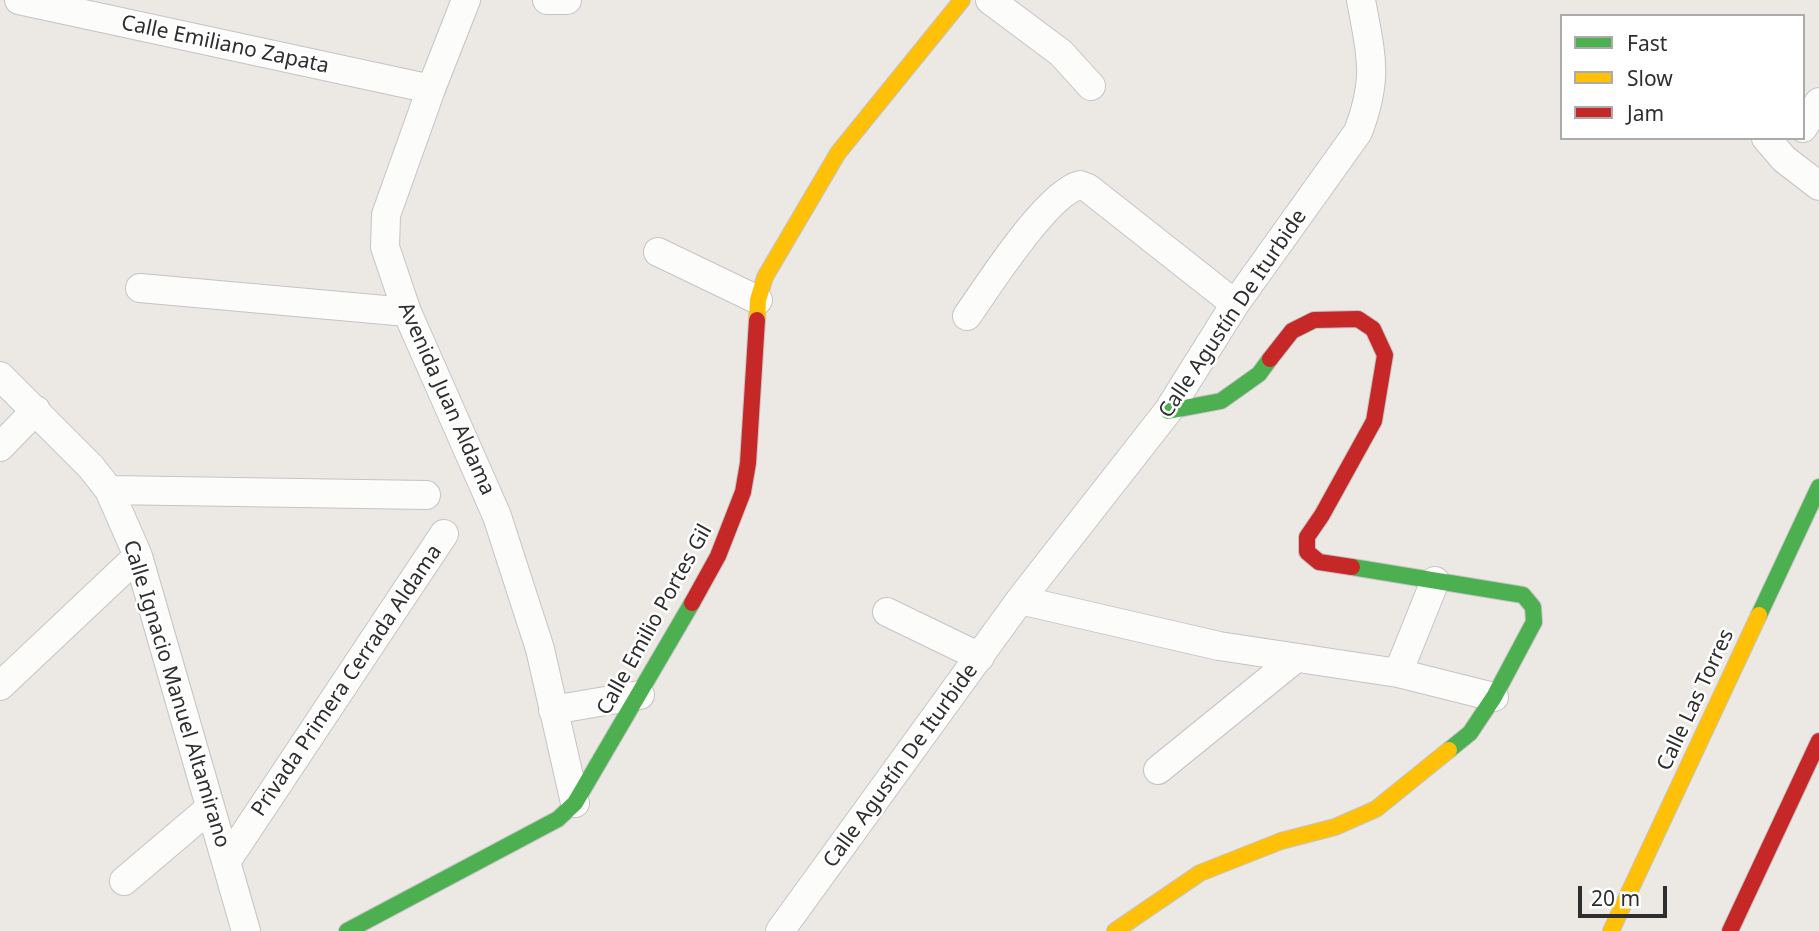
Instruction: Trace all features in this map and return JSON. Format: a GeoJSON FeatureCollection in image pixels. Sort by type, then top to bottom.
{"type":"FeatureCollection","features":[{"type":"Feature","properties":{"kind":"street","name":"Calle Emiliano Zapata"},"geometry":{"type":"LineString","coordinates":[[19,0],[431,89]]}},
{"type":"Feature","properties":{"kind":"street","name":"Avenida Juan Aldama"},"geometry":{"type":"LineString","coordinates":[[466,0],[386,215],[385,247],[407,312],[498,516],[540,649],[575,803]]}},
{"type":"Feature","properties":{"kind":"street"},"geometry":{"type":"LineString","coordinates":[[547,0],[567,0]]}},
{"type":"Feature","properties":{"kind":"street","name":"Calle Emilio Portes Gil"},"geometry":{"type":"LineString","coordinates":[[347,931],[377,924],[558,819],[575,803],[640,695],[718,556],[743,492],[748,463],[758,300],[765,277],[838,153],[962,0]]}},
{"type":"Feature","properties":{"kind":"street"},"geometry":{"type":"LineString","coordinates":[[990,0],[1061,54],[1091,86]]}},
{"type":"Feature","properties":{"kind":"street","name":"Calle Agustín De Iturbide"},"geometry":{"type":"LineString","coordinates":[[780,931],[1020,600],[1168,411],[1235,304],[1359,132],[1368,108],[1372,85],[1372,61],[1361,0]]}},
{"type":"Feature","properties":{"kind":"street"},"geometry":{"type":"LineString","coordinates":[[1805,125],[1819,102]]}},
{"type":"Feature","properties":{"kind":"street"},"geometry":{"type":"LineString","coordinates":[[1783,145],[1819,187]]}},
{"type":"Feature","properties":{"kind":"street"},"geometry":{"type":"LineString","coordinates":[[967,316],[1010,255],[1042,217],[1064,192],[1080,185],[1088,188],[1235,304]]}},
{"type":"Feature","properties":{"kind":"street"},"geometry":{"type":"LineString","coordinates":[[658,252],[758,300]]}},
{"type":"Feature","properties":{"kind":"street"},"geometry":{"type":"LineString","coordinates":[[141,288],[407,312]]}},
{"type":"Feature","properties":{"kind":"street"},"geometry":{"type":"LineString","coordinates":[[1115,931],[1200,873],[1281,841],[1335,827],[1376,808],[1470,733],[1494,697],[1534,622],[1533,607],[1523,595],[1319,562],[1307,552],[1307,537],[1374,421],[1385,355],[1373,329],[1358,319],[1314,320],[1303,325],[1292,331],[1259,374],[1221,401],[1168,411]]}},
{"type":"Feature","properties":{"kind":"street","name":"Calle Ignacio Manuel Altamirano"},"geometry":{"type":"LineString","coordinates":[[0,376],[92,467],[109,490],[138,556],[246,931]]}},
{"type":"Feature","properties":{"kind":"street"},"geometry":{"type":"LineString","coordinates":[[0,447],[36,410]]}},
{"type":"Feature","properties":{"kind":"street","name":"Calle Las Torres"},"geometry":{"type":"LineString","coordinates":[[1611,931],[1819,487]]}},
{"type":"Feature","properties":{"kind":"street"},"geometry":{"type":"LineString","coordinates":[[109,490],[426,495]]}},
{"type":"Feature","properties":{"kind":"street","name":"Privada Primera Cerrada Aldama"},"geometry":{"type":"LineString","coordinates":[[226,862],[444,534]]}},
{"type":"Feature","properties":{"kind":"street"},"geometry":{"type":"LineString","coordinates":[[0,686],[138,556]]}},
{"type":"Feature","properties":{"kind":"street"},"geometry":{"type":"LineString","coordinates":[[1398,673],[1436,581]]}},
{"type":"Feature","properties":{"kind":"street"},"geometry":{"type":"LineString","coordinates":[[1020,600],[1219,646],[1398,673],[1494,697]]}},
{"type":"Feature","properties":{"kind":"street"},"geometry":{"type":"LineString","coordinates":[[887,612],[980,657]]}},
{"type":"Feature","properties":{"kind":"street"},"geometry":{"type":"LineString","coordinates":[[1158,770],[1296,658]]}},
{"type":"Feature","properties":{"kind":"street"},"geometry":{"type":"LineString","coordinates":[[553,710],[640,695]]}},
{"type":"Feature","properties":{"kind":"street"},"geometry":{"type":"LineString","coordinates":[[1730,931],[1819,741]]}},
{"type":"Feature","properties":{"kind":"street"},"geometry":{"type":"LineString","coordinates":[[124,881],[210,808]]}},
{"type":"Feature","properties":{"kind":"traffic: fast"},"geometry":{"type":"LineString","coordinates":[[1168,411],[1221,401],[1259,374],[1270,359]]}},
{"type":"Feature","properties":{"kind":"traffic: fast"},"geometry":{"type":"LineString","coordinates":[[1759,615],[1819,487]]}},
{"type":"Feature","properties":{"kind":"traffic: fast"},"geometry":{"type":"LineString","coordinates":[[1352,567],[1523,595],[1533,607],[1534,622],[1494,697],[1470,733],[1449,750]]}},
{"type":"Feature","properties":{"kind":"traffic: fast"},"geometry":{"type":"LineString","coordinates":[[347,931],[558,819],[575,803],[692,603]]}},
{"type":"Feature","properties":{"kind":"traffic: slow"},"geometry":{"type":"LineString","coordinates":[[757,320],[758,300],[765,277],[838,153],[962,0]]}},
{"type":"Feature","properties":{"kind":"traffic: slow"},"geometry":{"type":"LineString","coordinates":[[1611,931],[1759,615]]}},
{"type":"Feature","properties":{"kind":"traffic: slow"},"geometry":{"type":"LineString","coordinates":[[1115,931],[1200,873],[1281,841],[1335,827],[1376,809],[1449,750]]}},
{"type":"Feature","properties":{"kind":"traffic: jam"},"geometry":{"type":"LineString","coordinates":[[1270,359],[1292,331],[1314,320],[1358,319],[1373,329],[1385,355],[1374,421],[1307,537],[1307,552],[1319,562],[1352,567]]}},
{"type":"Feature","properties":{"kind":"traffic: jam"},"geometry":{"type":"LineString","coordinates":[[692,603],[718,556],[743,492],[748,463],[757,320]]}},
{"type":"Feature","properties":{"kind":"traffic: jam"},"geometry":{"type":"LineString","coordinates":[[1730,931],[1819,741]]}}]}
